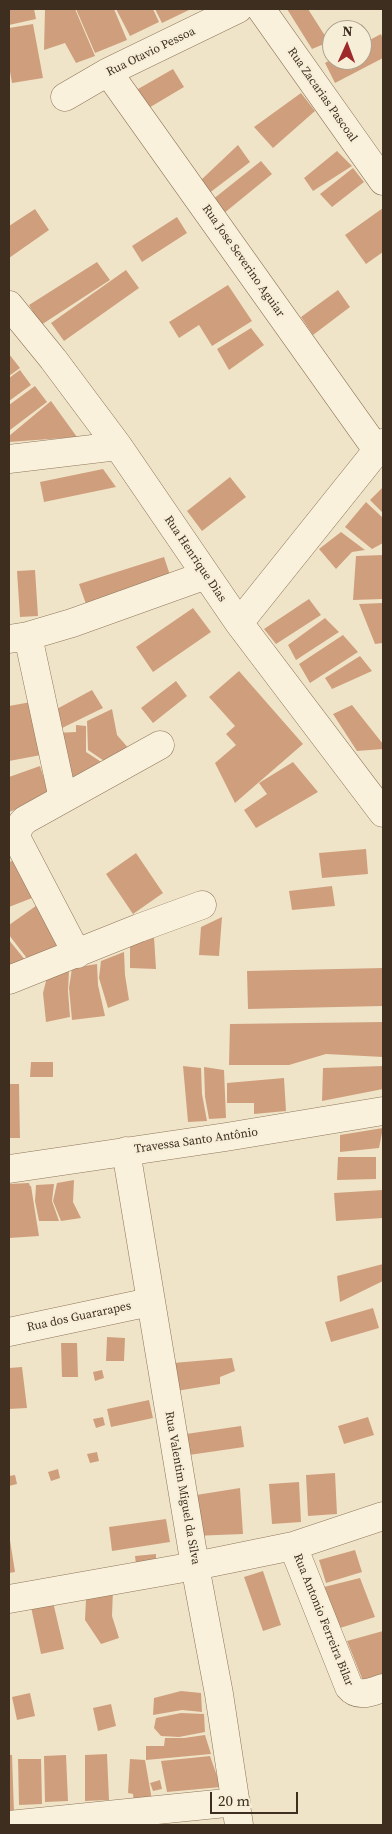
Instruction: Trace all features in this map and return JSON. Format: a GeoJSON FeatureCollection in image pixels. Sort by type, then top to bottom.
{"type":"FeatureCollection","features":[{"type":"Feature","properties":{"kind":"street","name":"Rua Otavio Pessoa"},"geometry":{"type":"LineString","coordinates":[[65,97],[108,72],[238,9]]}},
{"type":"Feature","properties":{"kind":"street","name":"Rua Zacarias Pascoal"},"geometry":{"type":"LineString","coordinates":[[261,9],[383,181]]}},
{"type":"Feature","properties":{"kind":"street","name":"Rua Jose Severino Aguiar"},"geometry":{"type":"LineString","coordinates":[[108,72],[380,447]]}},
{"type":"Feature","properties":{"kind":"street","name":"Rua Henrique Dias"},"geometry":{"type":"LineString","coordinates":[[10,308],[53,359],[118,446],[239,623],[382,804]]}},
{"type":"Feature","properties":{"kind":"street"},"geometry":{"type":"LineString","coordinates":[[9,460],[118,446]]}},
{"type":"Feature","properties":{"kind":"street"},"geometry":{"type":"LineString","coordinates":[[239,623],[380,447]]}},
{"type":"Feature","properties":{"kind":"street"},"geometry":{"type":"LineString","coordinates":[[63,799],[18,637],[72,623],[206,575]]}},
{"type":"Feature","properties":{"kind":"street"},"geometry":{"type":"LineString","coordinates":[[78,954],[22,850],[16,833],[25,820],[160,745]]}},
{"type":"Feature","properties":{"kind":"street"},"geometry":{"type":"LineString","coordinates":[[9,980],[202,905]]}},
{"type":"Feature","properties":{"kind":"street","name":"Travessa Santo Antônio"},"geometry":{"type":"LineString","coordinates":[[9,1169],[226,1137],[383,1111]]}},
{"type":"Feature","properties":{"kind":"street","name":"Rua Valentim Miguel da Silva"},"geometry":{"type":"LineString","coordinates":[[126,1151],[195,1566],[219,1694],[237,1814]]}},
{"type":"Feature","properties":{"kind":"street","name":"Rua dos Guararapes"},"geometry":{"type":"LineString","coordinates":[[9,1332],[150,1302]]}},
{"type":"Feature","properties":{"kind":"street"},"geometry":{"type":"LineString","coordinates":[[9,1600],[293,1546],[383,1516]]}},
{"type":"Feature","properties":{"kind":"street","name":"Rua Antonio Ferreira Bilar"},"geometry":{"type":"LineString","coordinates":[[293,1546],[349,1687],[352,1691],[361,1694],[383,1688]]}},
{"type":"Feature","properties":{"kind":"street"},"geometry":{"type":"LineString","coordinates":[[9,1825],[237,1814]]}},
{"type":"Feature","properties":{"kind":"building"},"geometry":{"type":"Polygon","coordinates":[[[9,9],[34,9],[36,19],[9,25],[9,9]]]}},
{"type":"Feature","properties":{"kind":"building"},"geometry":{"type":"Polygon","coordinates":[[[45,9],[75,9],[95,56],[76,63],[65,43],[44,50],[45,9]]]}},
{"type":"Feature","properties":{"kind":"building"},"geometry":{"type":"Polygon","coordinates":[[[76,9],[114,9],[127,40],[95,53],[76,9]]]}},
{"type":"Feature","properties":{"kind":"building"},"geometry":{"type":"Polygon","coordinates":[[[116,9],[153,9],[159,22],[130,36],[116,9]]]}},
{"type":"Feature","properties":{"kind":"building"},"geometry":{"type":"Polygon","coordinates":[[[155,9],[191,9],[162,23],[155,9]]]}},
{"type":"Feature","properties":{"kind":"building"},"geometry":{"type":"Polygon","coordinates":[[[287,9],[308,9],[322,31],[322,45],[312,49],[287,9]]]}},
{"type":"Feature","properties":{"kind":"building"},"geometry":{"type":"Polygon","coordinates":[[[33,24],[43,78],[12,83],[9,66],[9,28],[33,24]]]}},
{"type":"Feature","properties":{"kind":"building"},"geometry":{"type":"Polygon","coordinates":[[[381,34],[383,39],[383,58],[372,64],[372,39],[381,34]]]}},
{"type":"Feature","properties":{"kind":"building"},"geometry":{"type":"Polygon","coordinates":[[[173,69],[184,87],[142,112],[131,93],[173,69]]]}},
{"type":"Feature","properties":{"kind":"building"},"geometry":{"type":"Polygon","coordinates":[[[328,70],[360,70],[335,83],[328,70]]]}},
{"type":"Feature","properties":{"kind":"building"},"geometry":{"type":"Polygon","coordinates":[[[301,93],[315,111],[273,148],[254,127],[301,93]]]}},
{"type":"Feature","properties":{"kind":"building"},"geometry":{"type":"Polygon","coordinates":[[[238,145],[250,162],[208,194],[201,180],[238,145]]]}},
{"type":"Feature","properties":{"kind":"building"},"geometry":{"type":"Polygon","coordinates":[[[337,151],[352,166],[313,191],[304,178],[337,151]]]}},
{"type":"Feature","properties":{"kind":"building"},"geometry":{"type":"Polygon","coordinates":[[[261,161],[272,174],[223,214],[212,200],[261,161]]]}},
{"type":"Feature","properties":{"kind":"building"},"geometry":{"type":"Polygon","coordinates":[[[353,168],[364,182],[332,207],[320,194],[353,168]]]}},
{"type":"Feature","properties":{"kind":"building"},"geometry":{"type":"Polygon","coordinates":[[[383,208],[383,252],[366,264],[345,235],[383,208]]]}},
{"type":"Feature","properties":{"kind":"building"},"geometry":{"type":"Polygon","coordinates":[[[35,209],[49,230],[9,258],[9,226],[35,209]]]}},
{"type":"Feature","properties":{"kind":"building"},"geometry":{"type":"Polygon","coordinates":[[[177,217],[187,233],[142,262],[132,246],[177,217]]]}},
{"type":"Feature","properties":{"kind":"building"},"geometry":{"type":"Polygon","coordinates":[[[97,262],[110,280],[41,325],[29,305],[97,262]]]}},
{"type":"Feature","properties":{"kind":"building"},"geometry":{"type":"Polygon","coordinates":[[[126,270],[139,288],[64,341],[51,323],[126,270]]]}},
{"type":"Feature","properties":{"kind":"building"},"geometry":{"type":"Polygon","coordinates":[[[228,285],[252,321],[212,346],[199,325],[179,338],[169,322],[228,285]]]}},
{"type":"Feature","properties":{"kind":"building"},"geometry":{"type":"Polygon","coordinates":[[[338,290],[350,307],[313,335],[301,317],[338,290]]]}},
{"type":"Feature","properties":{"kind":"building"},"geometry":{"type":"Polygon","coordinates":[[[251,328],[264,345],[229,370],[217,349],[251,328]]]}},
{"type":"Feature","properties":{"kind":"building"},"geometry":{"type":"Polygon","coordinates":[[[9,354],[20,368],[9,376],[9,354]]]}},
{"type":"Feature","properties":{"kind":"building"},"geometry":{"type":"Polygon","coordinates":[[[20,370],[31,385],[9,401],[9,378],[20,370]]]}},
{"type":"Feature","properties":{"kind":"building"},"geometry":{"type":"Polygon","coordinates":[[[35,386],[47,402],[10,430],[9,405],[35,386]]]}},
{"type":"Feature","properties":{"kind":"building"},"geometry":{"type":"Polygon","coordinates":[[[51,401],[77,437],[9,442],[9,436],[51,401]]]}},
{"type":"Feature","properties":{"kind":"building"},"geometry":{"type":"Polygon","coordinates":[[[103,469],[116,487],[44,502],[40,482],[103,469]]]}},
{"type":"Feature","properties":{"kind":"building"},"geometry":{"type":"Polygon","coordinates":[[[230,477],[246,497],[202,531],[187,511],[230,477]]]}},
{"type":"Feature","properties":{"kind":"building"},"geometry":{"type":"Polygon","coordinates":[[[383,487],[383,513],[370,500],[383,487]]]}},
{"type":"Feature","properties":{"kind":"building"},"geometry":{"type":"Polygon","coordinates":[[[366,502],[383,518],[383,543],[372,549],[345,527],[366,502]]]}},
{"type":"Feature","properties":{"kind":"building"},"geometry":{"type":"Polygon","coordinates":[[[341,532],[365,550],[352,552],[336,569],[319,549],[341,532]]]}},
{"type":"Feature","properties":{"kind":"building"},"geometry":{"type":"Polygon","coordinates":[[[383,555],[383,599],[353,600],[356,556],[383,555]]]}},
{"type":"Feature","properties":{"kind":"building"},"geometry":{"type":"Polygon","coordinates":[[[164,557],[172,581],[87,607],[79,584],[164,557]]]}},
{"type":"Feature","properties":{"kind":"building"},"geometry":{"type":"Polygon","coordinates":[[[35,570],[38,616],[20,617],[17,571],[35,570]]]}},
{"type":"Feature","properties":{"kind":"building"},"geometry":{"type":"Polygon","coordinates":[[[309,599],[321,615],[276,644],[264,629],[309,599]]]}},
{"type":"Feature","properties":{"kind":"building"},"geometry":{"type":"Polygon","coordinates":[[[383,603],[383,643],[375,644],[359,604],[383,603]]]}},
{"type":"Feature","properties":{"kind":"building"},"geometry":{"type":"Polygon","coordinates":[[[193,608],[211,632],[153,672],[136,647],[193,608]]]}},
{"type":"Feature","properties":{"kind":"building"},"geometry":{"type":"Polygon","coordinates":[[[325,618],[339,632],[296,660],[288,645],[325,618]]]}},
{"type":"Feature","properties":{"kind":"building"},"geometry":{"type":"Polygon","coordinates":[[[343,635],[358,652],[310,683],[299,664],[343,635]]]}},
{"type":"Feature","properties":{"kind":"building"},"geometry":{"type":"Polygon","coordinates":[[[360,656],[372,671],[332,689],[325,678],[360,656]]]}},
{"type":"Feature","properties":{"kind":"building"},"geometry":{"type":"Polygon","coordinates":[[[239,671],[303,744],[235,803],[215,763],[236,745],[226,734],[235,726],[209,697],[239,671]]]}},
{"type":"Feature","properties":{"kind":"building"},"geometry":{"type":"Polygon","coordinates":[[[176,681],[187,696],[153,723],[141,708],[176,681]]]}},
{"type":"Feature","properties":{"kind":"building"},"geometry":{"type":"Polygon","coordinates":[[[92,690],[103,708],[58,730],[53,711],[92,690]]]}},
{"type":"Feature","properties":{"kind":"building"},"geometry":{"type":"Polygon","coordinates":[[[31,702],[41,755],[9,761],[9,706],[31,702]]]}},
{"type":"Feature","properties":{"kind":"building"},"geometry":{"type":"Polygon","coordinates":[[[352,705],[383,744],[383,749],[357,751],[333,714],[352,705]]]}},
{"type":"Feature","properties":{"kind":"building"},"geometry":{"type":"Polygon","coordinates":[[[112,709],[117,735],[130,750],[110,765],[88,750],[87,721],[112,709]]]}},
{"type":"Feature","properties":{"kind":"building"},"geometry":{"type":"Polygon","coordinates":[[[76,725],[86,726],[86,752],[106,765],[67,785],[53,733],[76,732],[76,725]]]}},
{"type":"Feature","properties":{"kind":"building"},"geometry":{"type":"Polygon","coordinates":[[[293,762],[318,792],[256,828],[244,810],[267,794],[259,783],[293,762]]]}},
{"type":"Feature","properties":{"kind":"building"},"geometry":{"type":"Polygon","coordinates":[[[40,766],[50,797],[9,812],[9,777],[40,766]]]}},
{"type":"Feature","properties":{"kind":"building"},"geometry":{"type":"Polygon","coordinates":[[[366,849],[368,874],[322,878],[319,853],[366,849]]]}},
{"type":"Feature","properties":{"kind":"building"},"geometry":{"type":"Polygon","coordinates":[[[136,853],[163,893],[133,914],[106,874],[136,853]]]}},
{"type":"Feature","properties":{"kind":"building"},"geometry":{"type":"Polygon","coordinates":[[[18,859],[32,898],[9,907],[9,862],[18,859]]]}},
{"type":"Feature","properties":{"kind":"building"},"geometry":{"type":"Polygon","coordinates":[[[332,886],[335,906],[292,910],[289,891],[332,886]]]}},
{"type":"Feature","properties":{"kind":"building"},"geometry":{"type":"Polygon","coordinates":[[[40,903],[64,943],[29,961],[9,935],[9,925],[40,903]]]}},
{"type":"Feature","properties":{"kind":"building"},"geometry":{"type":"Polygon","coordinates":[[[222,917],[219,956],[199,955],[201,927],[222,917]]]}},
{"type":"Feature","properties":{"kind":"building"},"geometry":{"type":"Polygon","coordinates":[[[154,937],[156,969],[130,968],[130,946],[154,937]]]}},
{"type":"Feature","properties":{"kind":"building"},"geometry":{"type":"Polygon","coordinates":[[[9,940],[26,961],[9,970],[9,940]]]}},
{"type":"Feature","properties":{"kind":"building"},"geometry":{"type":"Polygon","coordinates":[[[124,952],[129,1000],[108,1008],[99,978],[101,961],[124,952]]]}},
{"type":"Feature","properties":{"kind":"building"},"geometry":{"type":"Polygon","coordinates":[[[97,964],[98,985],[105,1016],[72,1020],[69,988],[72,968],[97,964]]]}},
{"type":"Feature","properties":{"kind":"building"},"geometry":{"type":"Polygon","coordinates":[[[383,968],[383,1006],[248,1009],[247,971],[383,968]]]}},
{"type":"Feature","properties":{"kind":"building"},"geometry":{"type":"Polygon","coordinates":[[[69,971],[70,1017],[46,1022],[43,993],[47,977],[69,971]]]}},
{"type":"Feature","properties":{"kind":"building"},"geometry":{"type":"Polygon","coordinates":[[[383,1022],[383,1057],[326,1054],[289,1065],[229,1065],[230,1024],[383,1022]]]}},
{"type":"Feature","properties":{"kind":"building"},"geometry":{"type":"Polygon","coordinates":[[[31,1062],[53,1062],[53,1077],[30,1077],[31,1062]]]}},
{"type":"Feature","properties":{"kind":"building"},"geometry":{"type":"Polygon","coordinates":[[[183,1066],[201,1068],[202,1094],[207,1121],[188,1122],[183,1066]]]}},
{"type":"Feature","properties":{"kind":"building"},"geometry":{"type":"Polygon","coordinates":[[[383,1066],[383,1089],[322,1101],[323,1068],[383,1066]]]}},
{"type":"Feature","properties":{"kind":"building"},"geometry":{"type":"Polygon","coordinates":[[[204,1067],[224,1070],[226,1118],[209,1119],[205,1097],[204,1067]]]}},
{"type":"Feature","properties":{"kind":"building"},"geometry":{"type":"Polygon","coordinates":[[[284,1078],[286,1111],[254,1114],[254,1103],[227,1103],[227,1083],[284,1078]]]}},
{"type":"Feature","properties":{"kind":"building"},"geometry":{"type":"Polygon","coordinates":[[[9,1084],[19,1084],[20,1138],[9,1138],[9,1084]]]}},
{"type":"Feature","properties":{"kind":"building"},"geometry":{"type":"Polygon","coordinates":[[[383,1128],[379,1148],[340,1152],[340,1135],[383,1128]]]}},
{"type":"Feature","properties":{"kind":"building"},"geometry":{"type":"Polygon","coordinates":[[[338,1157],[376,1157],[376,1179],[337,1180],[338,1157]]]}},
{"type":"Feature","properties":{"kind":"building"},"geometry":{"type":"Polygon","coordinates":[[[74,1180],[73,1202],[81,1218],[61,1221],[53,1201],[57,1183],[74,1180]]]}},
{"type":"Feature","properties":{"kind":"building"},"geometry":{"type":"Polygon","coordinates":[[[29,1183],[39,1236],[9,1238],[9,1184],[29,1183]]]}},
{"type":"Feature","properties":{"kind":"building"},"geometry":{"type":"Polygon","coordinates":[[[54,1184],[52,1201],[59,1221],[39,1221],[35,1201],[36,1185],[54,1184]]]}},
{"type":"Feature","properties":{"kind":"building"},"geometry":{"type":"Polygon","coordinates":[[[383,1190],[383,1218],[336,1221],[334,1193],[383,1190]]]}},
{"type":"Feature","properties":{"kind":"building"},"geometry":{"type":"Polygon","coordinates":[[[383,1264],[383,1281],[340,1302],[337,1276],[383,1264]]]}},
{"type":"Feature","properties":{"kind":"building"},"geometry":{"type":"Polygon","coordinates":[[[373,1308],[379,1328],[331,1342],[325,1322],[373,1308]]]}},
{"type":"Feature","properties":{"kind":"building"},"geometry":{"type":"Polygon","coordinates":[[[107,1337],[125,1338],[124,1361],[106,1361],[107,1337]]]}},
{"type":"Feature","properties":{"kind":"building"},"geometry":{"type":"Polygon","coordinates":[[[61,1343],[77,1343],[78,1377],[62,1377],[61,1343]]]}},
{"type":"Feature","properties":{"kind":"building"},"geometry":{"type":"Polygon","coordinates":[[[232,1358],[235,1371],[220,1377],[220,1384],[176,1391],[173,1363],[232,1358]]]}},
{"type":"Feature","properties":{"kind":"building"},"geometry":{"type":"Polygon","coordinates":[[[22,1367],[27,1408],[9,1409],[9,1368],[22,1367]]]}},
{"type":"Feature","properties":{"kind":"building"},"geometry":{"type":"Polygon","coordinates":[[[102,1370],[104,1378],[95,1381],[93,1372],[102,1370]]]}},
{"type":"Feature","properties":{"kind":"building"},"geometry":{"type":"Polygon","coordinates":[[[149,1400],[153,1418],[111,1427],[107,1409],[149,1400]]]}},
{"type":"Feature","properties":{"kind":"building"},"geometry":{"type":"Polygon","coordinates":[[[103,1417],[105,1425],[96,1428],[93,1419],[103,1417]]]}},
{"type":"Feature","properties":{"kind":"building"},"geometry":{"type":"Polygon","coordinates":[[[368,1417],[374,1435],[344,1444],[338,1426],[368,1417]]]}},
{"type":"Feature","properties":{"kind":"building"},"geometry":{"type":"Polygon","coordinates":[[[241,1426],[244,1447],[189,1455],[186,1434],[241,1426]]]}},
{"type":"Feature","properties":{"kind":"building"},"geometry":{"type":"Polygon","coordinates":[[[97,1452],[99,1461],[90,1463],[87,1454],[97,1452]]]}},
{"type":"Feature","properties":{"kind":"building"},"geometry":{"type":"Polygon","coordinates":[[[58,1469],[60,1478],[51,1481],[48,1472],[58,1469]]]}},
{"type":"Feature","properties":{"kind":"building"},"geometry":{"type":"Polygon","coordinates":[[[335,1473],[337,1514],[308,1516],[306,1475],[335,1473]]]}},
{"type":"Feature","properties":{"kind":"building"},"geometry":{"type":"Polygon","coordinates":[[[15,1475],[17,1484],[9,1486],[9,1476],[15,1475]]]}},
{"type":"Feature","properties":{"kind":"building"},"geometry":{"type":"Polygon","coordinates":[[[299,1482],[301,1522],[272,1524],[269,1484],[299,1482]]]}},
{"type":"Feature","properties":{"kind":"building"},"geometry":{"type":"Polygon","coordinates":[[[240,1488],[243,1534],[193,1536],[190,1496],[240,1488]]]}},
{"type":"Feature","properties":{"kind":"building"},"geometry":{"type":"Polygon","coordinates":[[[166,1519],[170,1542],[112,1551],[109,1527],[166,1519]]]}},
{"type":"Feature","properties":{"kind":"building"},"geometry":{"type":"Polygon","coordinates":[[[9,1534],[15,1572],[9,1573],[9,1534]]]}},
{"type":"Feature","properties":{"kind":"building"},"geometry":{"type":"Polygon","coordinates":[[[355,1550],[362,1572],[326,1583],[319,1560],[355,1550]]]}},
{"type":"Feature","properties":{"kind":"building"},"geometry":{"type":"Polygon","coordinates":[[[156,1554],[156,1564],[136,1565],[135,1556],[156,1554]]]}},
{"type":"Feature","properties":{"kind":"building"},"geometry":{"type":"Polygon","coordinates":[[[263,1571],[281,1625],[263,1631],[244,1577],[263,1571]]]}},
{"type":"Feature","properties":{"kind":"building"},"geometry":{"type":"Polygon","coordinates":[[[360,1578],[375,1617],[340,1628],[324,1587],[360,1578]]]}},
{"type":"Feature","properties":{"kind":"building"},"geometry":{"type":"Polygon","coordinates":[[[113,1589],[112,1616],[119,1638],[101,1644],[85,1620],[86,1599],[113,1589]]]}},
{"type":"Feature","properties":{"kind":"building"},"geometry":{"type":"Polygon","coordinates":[[[53,1602],[64,1649],[41,1654],[31,1607],[53,1602]]]}},
{"type":"Feature","properties":{"kind":"building"},"geometry":{"type":"Polygon","coordinates":[[[383,1631],[383,1675],[363,1681],[347,1641],[383,1631]]]}},
{"type":"Feature","properties":{"kind":"building"},"geometry":{"type":"Polygon","coordinates":[[[181,1691],[201,1693],[202,1712],[182,1710],[153,1715],[154,1698],[181,1691]]]}},
{"type":"Feature","properties":{"kind":"building"},"geometry":{"type":"Polygon","coordinates":[[[30,1693],[35,1716],[17,1720],[12,1697],[30,1693]]]}},
{"type":"Feature","properties":{"kind":"building"},"geometry":{"type":"Polygon","coordinates":[[[111,1704],[116,1726],[98,1731],[93,1708],[111,1704]]]}},
{"type":"Feature","properties":{"kind":"building"},"geometry":{"type":"Polygon","coordinates":[[[181,1713],[204,1714],[205,1732],[179,1737],[161,1736],[154,1728],[156,1718],[181,1713]]]}},
{"type":"Feature","properties":{"kind":"building"},"geometry":{"type":"Polygon","coordinates":[[[205,1735],[211,1754],[146,1760],[146,1746],[164,1746],[165,1738],[205,1735]]]}},
{"type":"Feature","properties":{"kind":"building"},"geometry":{"type":"Polygon","coordinates":[[[107,1754],[109,1800],[85,1801],[85,1755],[107,1754]]]}},
{"type":"Feature","properties":{"kind":"building"},"geometry":{"type":"Polygon","coordinates":[[[9,1755],[12,1755],[14,1812],[9,1811],[9,1755]]]}},
{"type":"Feature","properties":{"kind":"building"},"geometry":{"type":"Polygon","coordinates":[[[66,1755],[68,1801],[45,1802],[44,1756],[66,1755]]]}},
{"type":"Feature","properties":{"kind":"building"},"geometry":{"type":"Polygon","coordinates":[[[210,1756],[221,1787],[167,1792],[161,1761],[210,1756]]]}},
{"type":"Feature","properties":{"kind":"building"},"geometry":{"type":"Polygon","coordinates":[[[18,1759],[41,1759],[42,1804],[19,1805],[18,1759]]]}},
{"type":"Feature","properties":{"kind":"building"},"geometry":{"type":"Polygon","coordinates":[[[130,1759],[145,1760],[152,1800],[134,1802],[133,1794],[128,1793],[130,1759]]]}},
{"type":"Feature","properties":{"kind":"building"},"geometry":{"type":"Polygon","coordinates":[[[160,1780],[162,1789],[153,1791],[150,1783],[160,1780]]]}}]}
